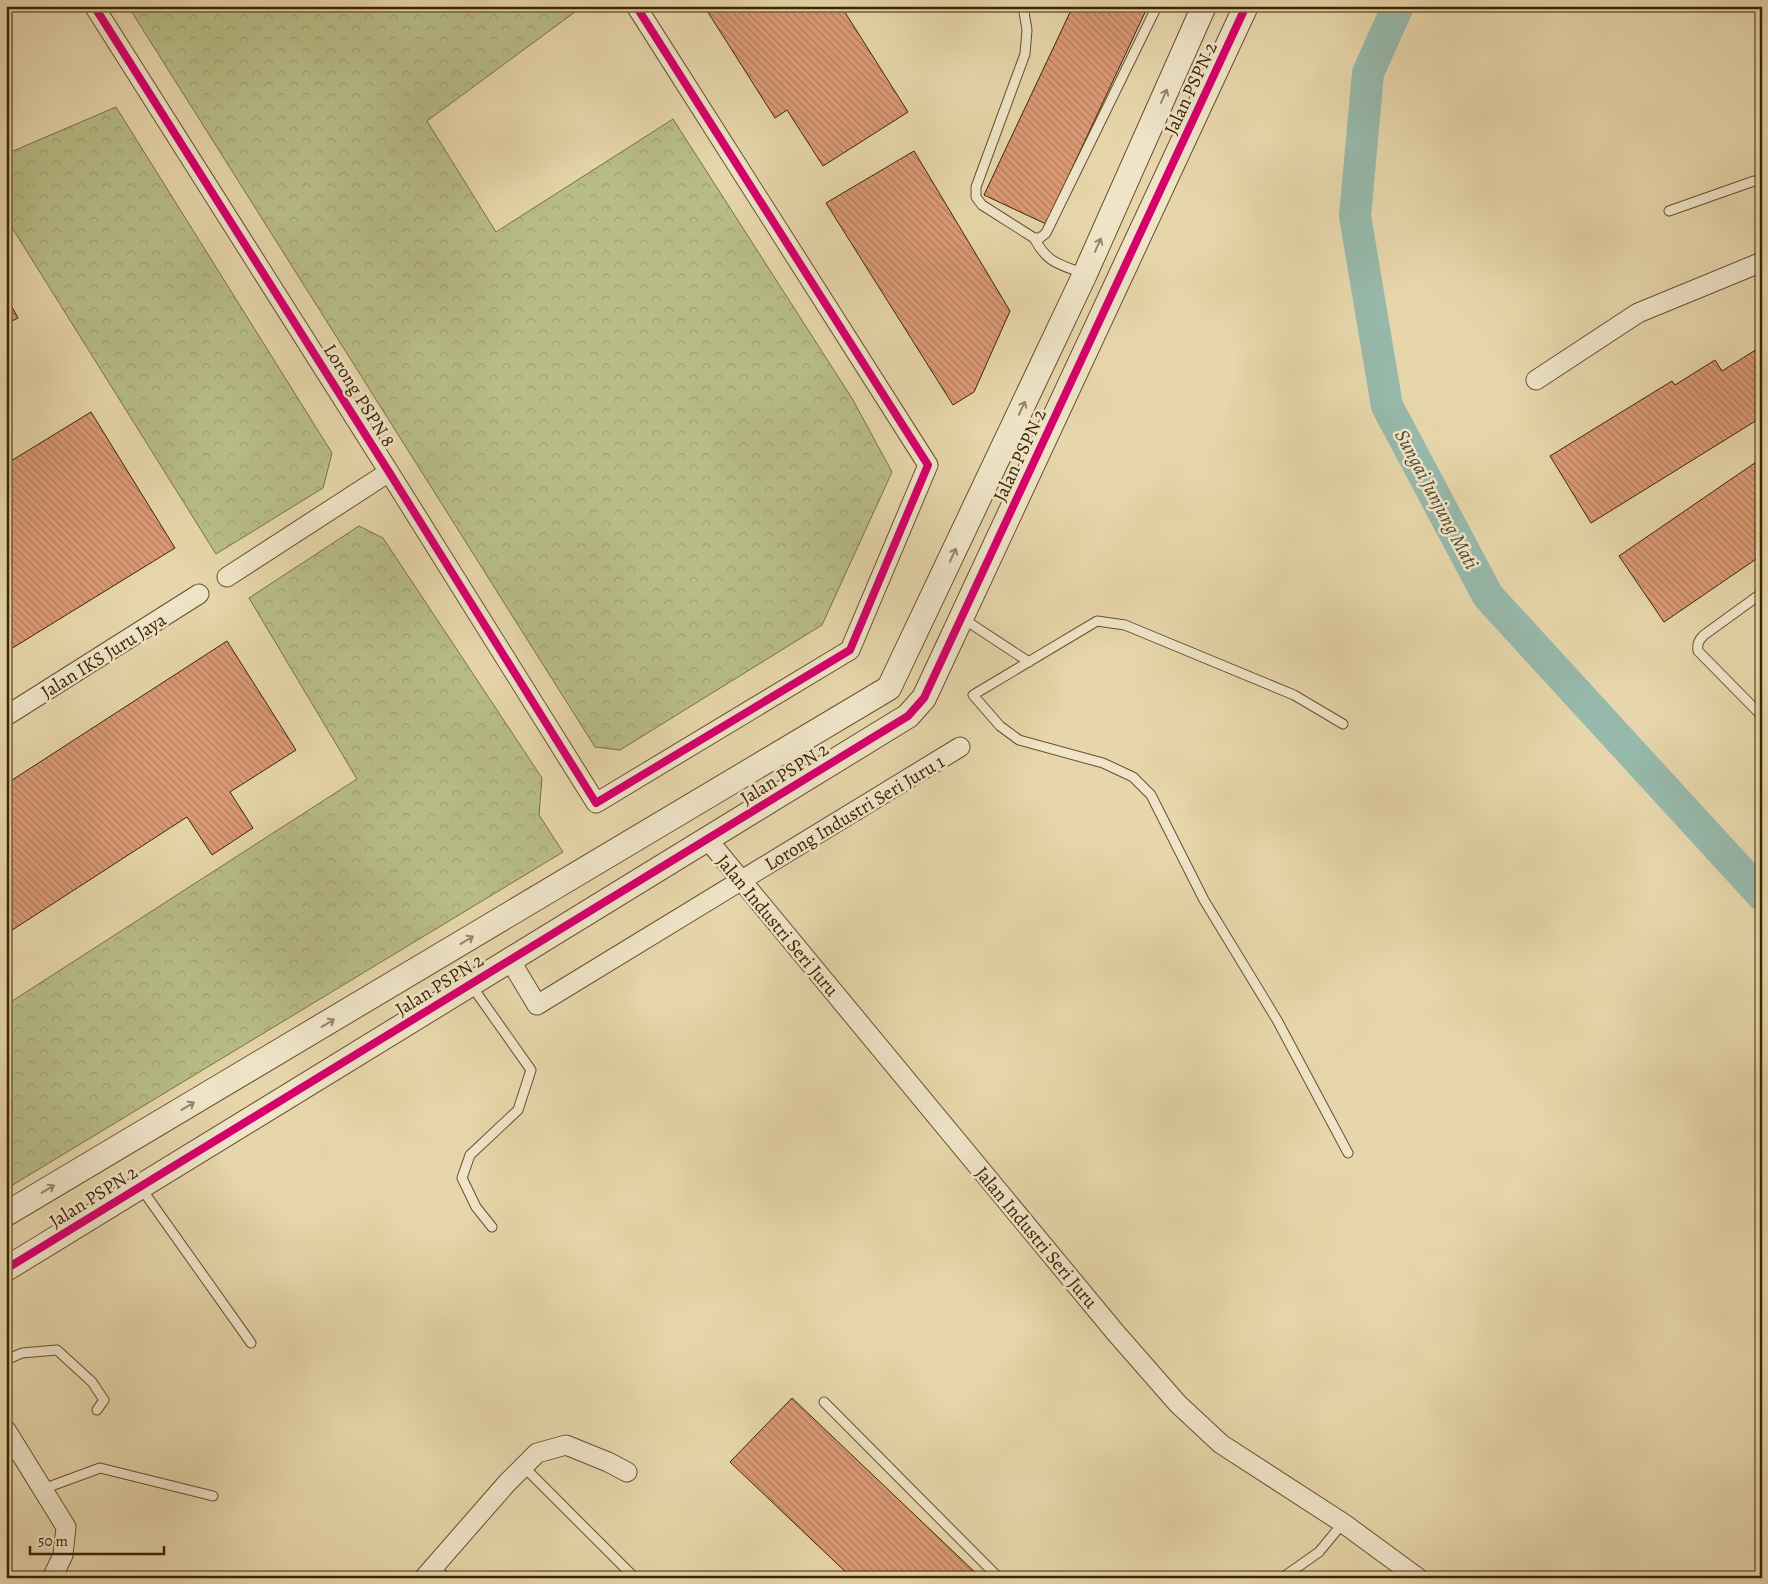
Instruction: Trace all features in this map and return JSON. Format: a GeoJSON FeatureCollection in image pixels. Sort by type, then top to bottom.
{"type":"FeatureCollection","features":[{"type":"Feature","properties":{"kind":"street","name":"Lorong PSPN 8"},"geometry":{"type":"LineString","coordinates":[[94,6],[596,803],[850,650],[928,465],[636,6]]}},
{"type":"Feature","properties":{"kind":"street","name":"Jalan PSPN 2"},"geometry":{"type":"LineString","coordinates":[[6,1214],[889,688],[1085,274],[1204,6]]}},
{"type":"Feature","properties":{"kind":"street","name":"Jalan PSPN 2"},"geometry":{"type":"LineString","coordinates":[[6,1269],[908,716],[924,698],[1246,6]]}},
{"type":"Feature","properties":{"kind":"street"},"geometry":{"type":"LineString","coordinates":[[1536,380],[1638,313],[1762,262]]}},
{"type":"Feature","properties":{"kind":"street"},"geometry":{"type":"LineString","coordinates":[[227,577],[389,472]]}},
{"type":"Feature","properties":{"kind":"street","name":"Jalan IKS Juru Jaya"},"geometry":{"type":"LineString","coordinates":[[6,716],[200,594]]}},
{"type":"Feature","properties":{"kind":"street","name":"Lorong Industri Seri Juru 1"},"geometry":{"type":"LineString","coordinates":[[510,960],[537,1005],[960,747]]}},
{"type":"Feature","properties":{"kind":"street","name":"Jalan Industri Seri Juru"},"geometry":{"type":"LineString","coordinates":[[708,840],[1109,1324],[1178,1404],[1221,1444],[1343,1523],[1418,1578]]}},
{"type":"Feature","properties":{"kind":"street"},"geometry":{"type":"LineString","coordinates":[[6,1430],[66,1527],[63,1555],[52,1578]]}},
{"type":"Feature","properties":{"kind":"street"},"geometry":{"type":"LineString","coordinates":[[435,1574],[508,1483],[538,1454],[566,1445],[627,1472]]}},
{"type":"Feature","properties":{"kind":"lane"},"geometry":{"type":"LineString","coordinates":[[1023,6],[1027,30],[1025,54],[976,187],[976,198],[982,206],[1034,238],[1048,258],[1058,264],[1085,274]]}},
{"type":"Feature","properties":{"kind":"lane"},"geometry":{"type":"LineString","coordinates":[[1034,238],[1040,238],[1046,234],[1157,6]]}},
{"type":"Feature","properties":{"kind":"lane"},"geometry":{"type":"LineString","coordinates":[[1668,211],[1754,181],[1762,181]]}},
{"type":"Feature","properties":{"kind":"lane"},"geometry":{"type":"LineString","coordinates":[[1762,593],[1698,641],[1698,650],[1762,716]]}},
{"type":"Feature","properties":{"kind":"lane"},"geometry":{"type":"LineString","coordinates":[[961,618],[1029,662]]}},
{"type":"Feature","properties":{"kind":"lane"},"geometry":{"type":"LineString","coordinates":[[1343,724],[1294,695],[1124,625],[1097,621],[973,695],[1000,726],[1019,740],[1103,763],[1133,777],[1151,795],[1204,900],[1278,1020],[1348,1153]]}},
{"type":"Feature","properties":{"kind":"lane"},"geometry":{"type":"LineString","coordinates":[[471,984],[531,1070],[518,1110],[470,1154],[462,1178],[476,1207],[492,1227]]}},
{"type":"Feature","properties":{"kind":"lane"},"geometry":{"type":"LineString","coordinates":[[139,1186],[251,1343]]}},
{"type":"Feature","properties":{"kind":"lane"},"geometry":{"type":"LineString","coordinates":[[6,1360],[22,1353],[57,1350],[92,1382],[104,1400],[97,1410]]}},
{"type":"Feature","properties":{"kind":"lane"},"geometry":{"type":"LineString","coordinates":[[824,1402],[998,1578]]}},
{"type":"Feature","properties":{"kind":"lane"},"geometry":{"type":"LineString","coordinates":[[524,1467],[635,1578]]}},
{"type":"Feature","properties":{"kind":"lane"},"geometry":{"type":"LineString","coordinates":[[43,1489],[100,1468],[213,1496]]}},
{"type":"Feature","properties":{"kind":"lane"},"geometry":{"type":"LineString","coordinates":[[1282,1578],[1319,1552],[1343,1523]]}},
{"type":"Feature","properties":{"kind":"green space"},"geometry":{"type":"Polygon","coordinates":[[[128,6],[583,6],[427,121],[496,232],[673,119],[853,400],[892,472],[822,625],[620,750],[595,747],[128,6]]]}},
{"type":"Feature","properties":{"kind":"green space"},"geometry":{"type":"Polygon","coordinates":[[[116,107],[332,453],[323,488],[216,554],[6,218],[6,154],[116,107]]]}},
{"type":"Feature","properties":{"kind":"green space"},"geometry":{"type":"Polygon","coordinates":[[[359,526],[383,538],[542,778],[539,815],[563,852],[6,1189],[6,1005],[357,779],[249,598],[359,526]]]}},
{"type":"Feature","properties":{"kind":"building"},"geometry":{"type":"Polygon","coordinates":[[[704,6],[841,6],[908,112],[823,166],[787,110],[775,118],[704,6]]]}},
{"type":"Feature","properties":{"kind":"building"},"geometry":{"type":"Polygon","coordinates":[[[1073,6],[1148,6],[1046,224],[984,195],[1073,6]]]}},
{"type":"Feature","properties":{"kind":"building"},"geometry":{"type":"Polygon","coordinates":[[[914,151],[1010,311],[974,392],[953,405],[826,203],[914,151]]]}},
{"type":"Feature","properties":{"kind":"building"},"geometry":{"type":"Polygon","coordinates":[[[6,296],[18,318],[6,324],[6,296]]]}},
{"type":"Feature","properties":{"kind":"building"},"geometry":{"type":"Polygon","coordinates":[[[1762,346],[1762,417],[1591,523],[1550,456],[1672,381],[1675,385],[1715,360],[1722,371],[1762,346]]]}},
{"type":"Feature","properties":{"kind":"building"},"geometry":{"type":"Polygon","coordinates":[[[91,412],[175,548],[6,652],[6,464],[91,412]]]}},
{"type":"Feature","properties":{"kind":"building"},"geometry":{"type":"Polygon","coordinates":[[[1762,458],[1762,555],[1664,622],[1619,556],[1762,458]]]}},
{"type":"Feature","properties":{"kind":"building"},"geometry":{"type":"Polygon","coordinates":[[[227,641],[296,750],[230,792],[253,828],[212,855],[187,817],[6,934],[6,784],[227,641]]]}},
{"type":"Feature","properties":{"kind":"building"},"geometry":{"type":"Polygon","coordinates":[[[792,1398],[981,1578],[852,1578],[730,1462],[792,1398]]]}},
{"type":"Feature","properties":{"kind":"waterway","name":"Sungai Junjung Mati"},"geometry":{"type":"LineString","coordinates":[[1398,6],[1368,73],[1355,216],[1387,406],[1488,596],[1762,895]]}},
{"type":"Feature","properties":{"kind":"cycle path"},"geometry":{"type":"LineString","coordinates":[[94,6],[596,803],[850,650],[928,465],[636,6]]}},
{"type":"Feature","properties":{"kind":"cycle path"},"geometry":{"type":"LineString","coordinates":[[6,1269],[908,716],[924,698],[1246,6]]}}]}
